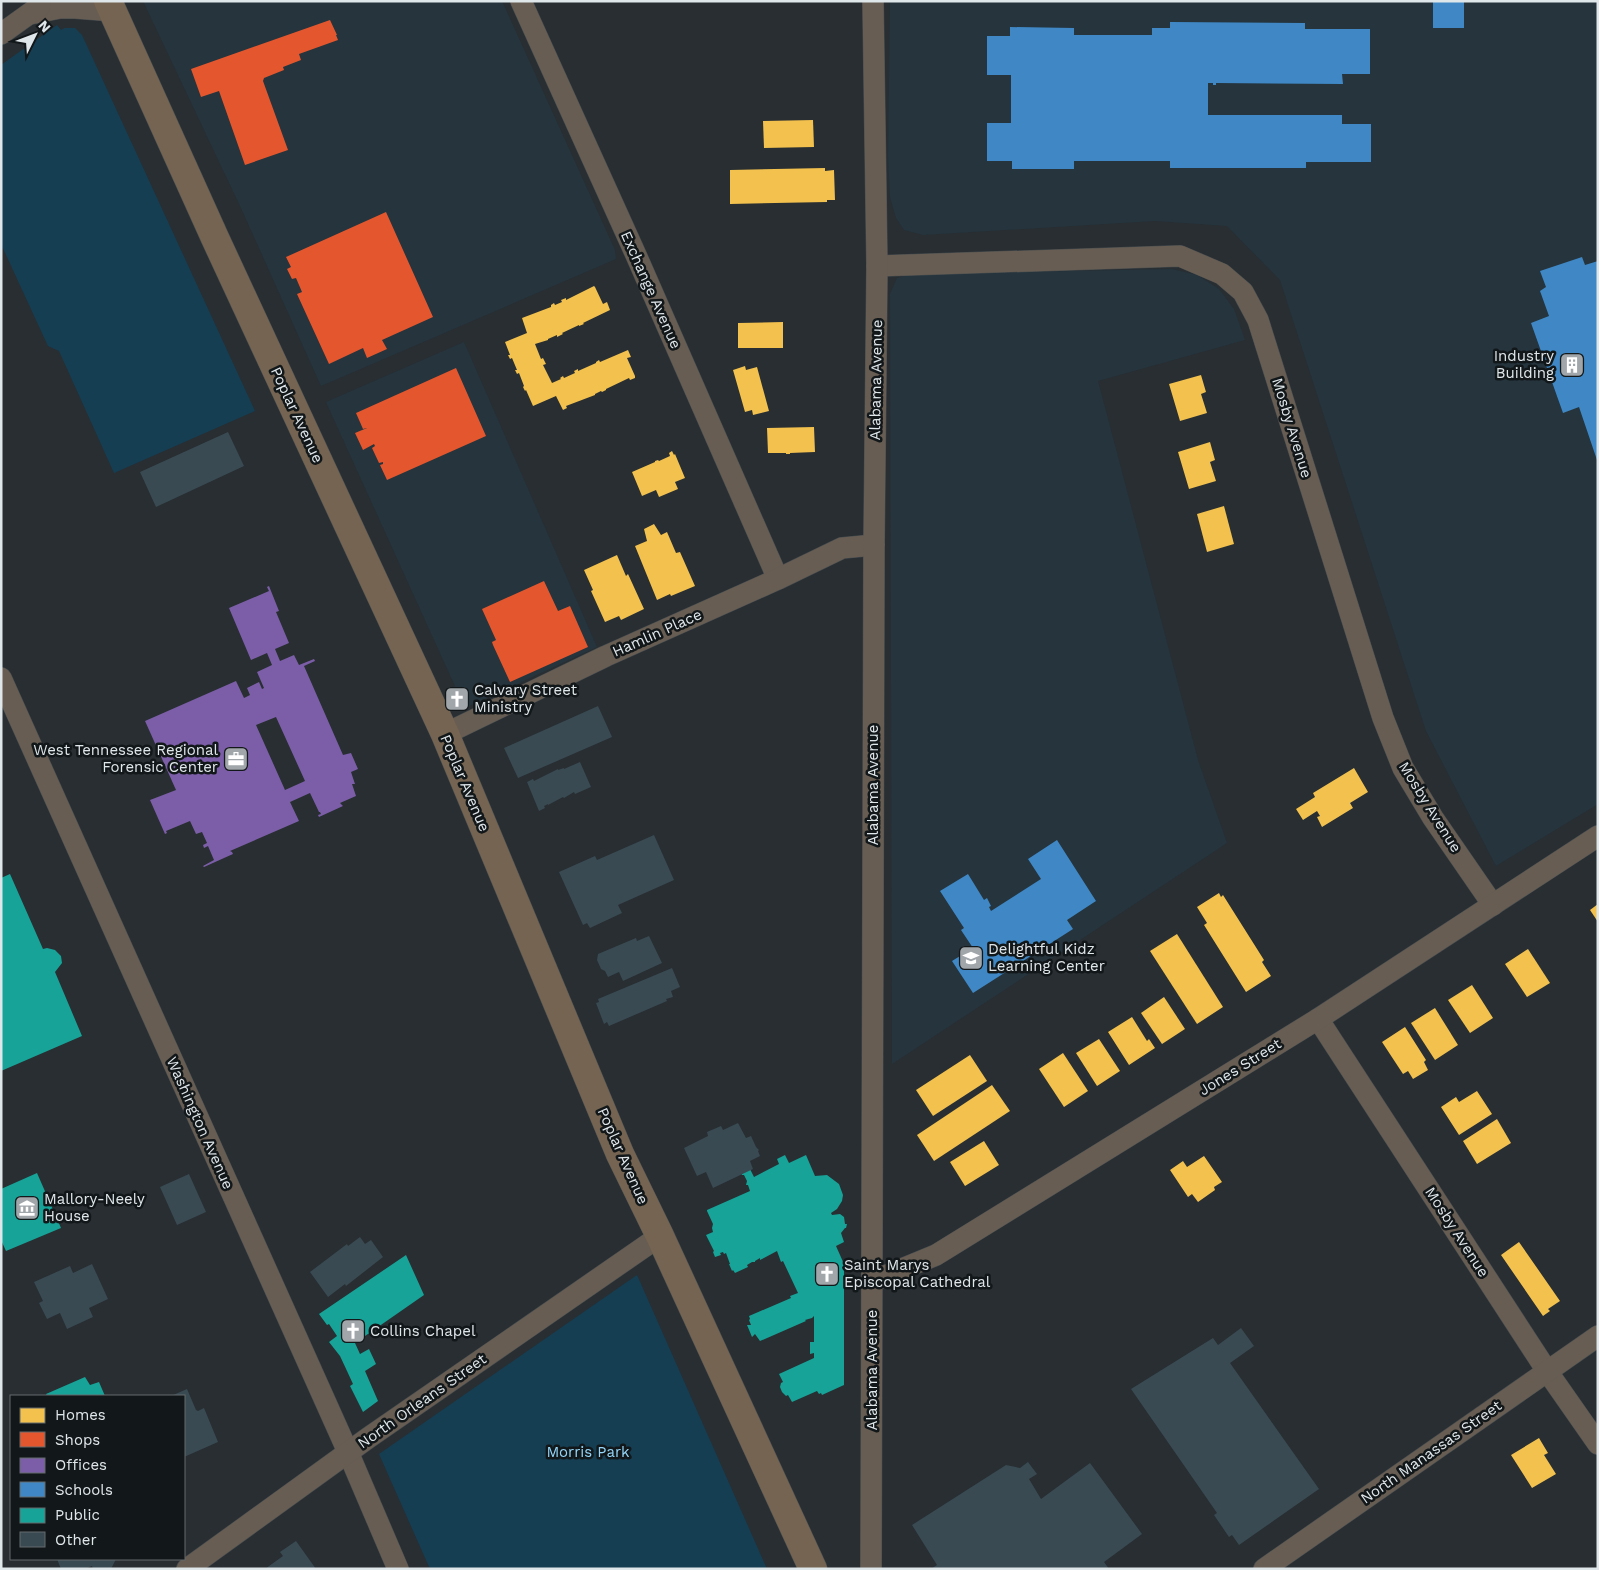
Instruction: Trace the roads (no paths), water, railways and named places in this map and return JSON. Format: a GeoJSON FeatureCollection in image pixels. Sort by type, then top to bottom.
{"type":"FeatureCollection","features":[{"type":"Feature","properties":{"kind":"main road","name":"Poplar Avenue"},"geometry":{"type":"LineString","coordinates":[[111,6],[215,238],[445,734],[620,1154],[660,1236],[813,1569]]}},
{"type":"Feature","properties":{"kind":"street"},"geometry":{"type":"LineString","coordinates":[[1,34],[47,1]]}},
{"type":"Feature","properties":{"kind":"street","name":"Exchange Avenue"},"geometry":{"type":"LineString","coordinates":[[522,1],[778,579]]}},
{"type":"Feature","properties":{"kind":"street","name":"Alabama Avenue"},"geometry":{"type":"LineString","coordinates":[[871,1569],[874,545],[877,266],[873,1]]}},
{"type":"Feature","properties":{"kind":"street"},"geometry":{"type":"LineString","coordinates":[[30,14],[60,8],[111,6]]}},
{"type":"Feature","properties":{"kind":"street","name":"Mosby Avenue"},"geometry":{"type":"LineString","coordinates":[[877,266],[1180,256],[1222,274],[1243,292],[1258,320],[1382,718],[1403,768],[1433,818],[1493,905]]}},
{"type":"Feature","properties":{"kind":"street","name":"Hamlin Place"},"geometry":{"type":"LineString","coordinates":[[445,734],[606,656],[778,579],[842,548],[874,545]]}},
{"type":"Feature","properties":{"kind":"street","name":"Washington Avenue"},"geometry":{"type":"LineString","coordinates":[[1,678],[348,1452],[398,1569]]}},
{"type":"Feature","properties":{"kind":"street","name":"Jones Street"},"geometry":{"type":"LineString","coordinates":[[873,1281],[936,1255],[1318,1019],[1598,836]]}},
{"type":"Feature","properties":{"kind":"street","name":"Mosby Avenue"},"geometry":{"type":"LineString","coordinates":[[1318,1019],[1547,1372],[1598,1444]]}},
{"type":"Feature","properties":{"kind":"street","name":"North Orleans Street"},"geometry":{"type":"LineString","coordinates":[[187,1569],[348,1452],[660,1236]]}},
{"type":"Feature","properties":{"kind":"street","name":"North Manassas Street"},"geometry":{"type":"LineString","coordinates":[[1264,1569],[1598,1336]]}},
{"type":"Feature","properties":{"kind":"place","name":"Industry Building"},"geometry":{"type":"Point","coordinates":[1572,365]}},
{"type":"Feature","properties":{"kind":"place","name":"Calvary Street Ministry"},"geometry":{"type":"Point","coordinates":[457,699]}},
{"type":"Feature","properties":{"kind":"place","name":"West Tennessee Regional Forensic Center"},"geometry":{"type":"Point","coordinates":[236,759]}},
{"type":"Feature","properties":{"kind":"place","name":"Delightful Kidz Learning Center"},"geometry":{"type":"Point","coordinates":[971,958]}},
{"type":"Feature","properties":{"kind":"place","name":"Mallory-Neely House"},"geometry":{"type":"Point","coordinates":[27,1208]}},
{"type":"Feature","properties":{"kind":"place","name":"Saint Marys Episcopal Cathedral"},"geometry":{"type":"Point","coordinates":[827,1274]}},
{"type":"Feature","properties":{"kind":"place","name":"Collins Chapel"},"geometry":{"type":"Point","coordinates":[353,1331]}},
{"type":"Feature","properties":{"kind":"park label","name":"Morris Park"},"geometry":{"type":"Point","coordinates":[588,1452]}}]}
